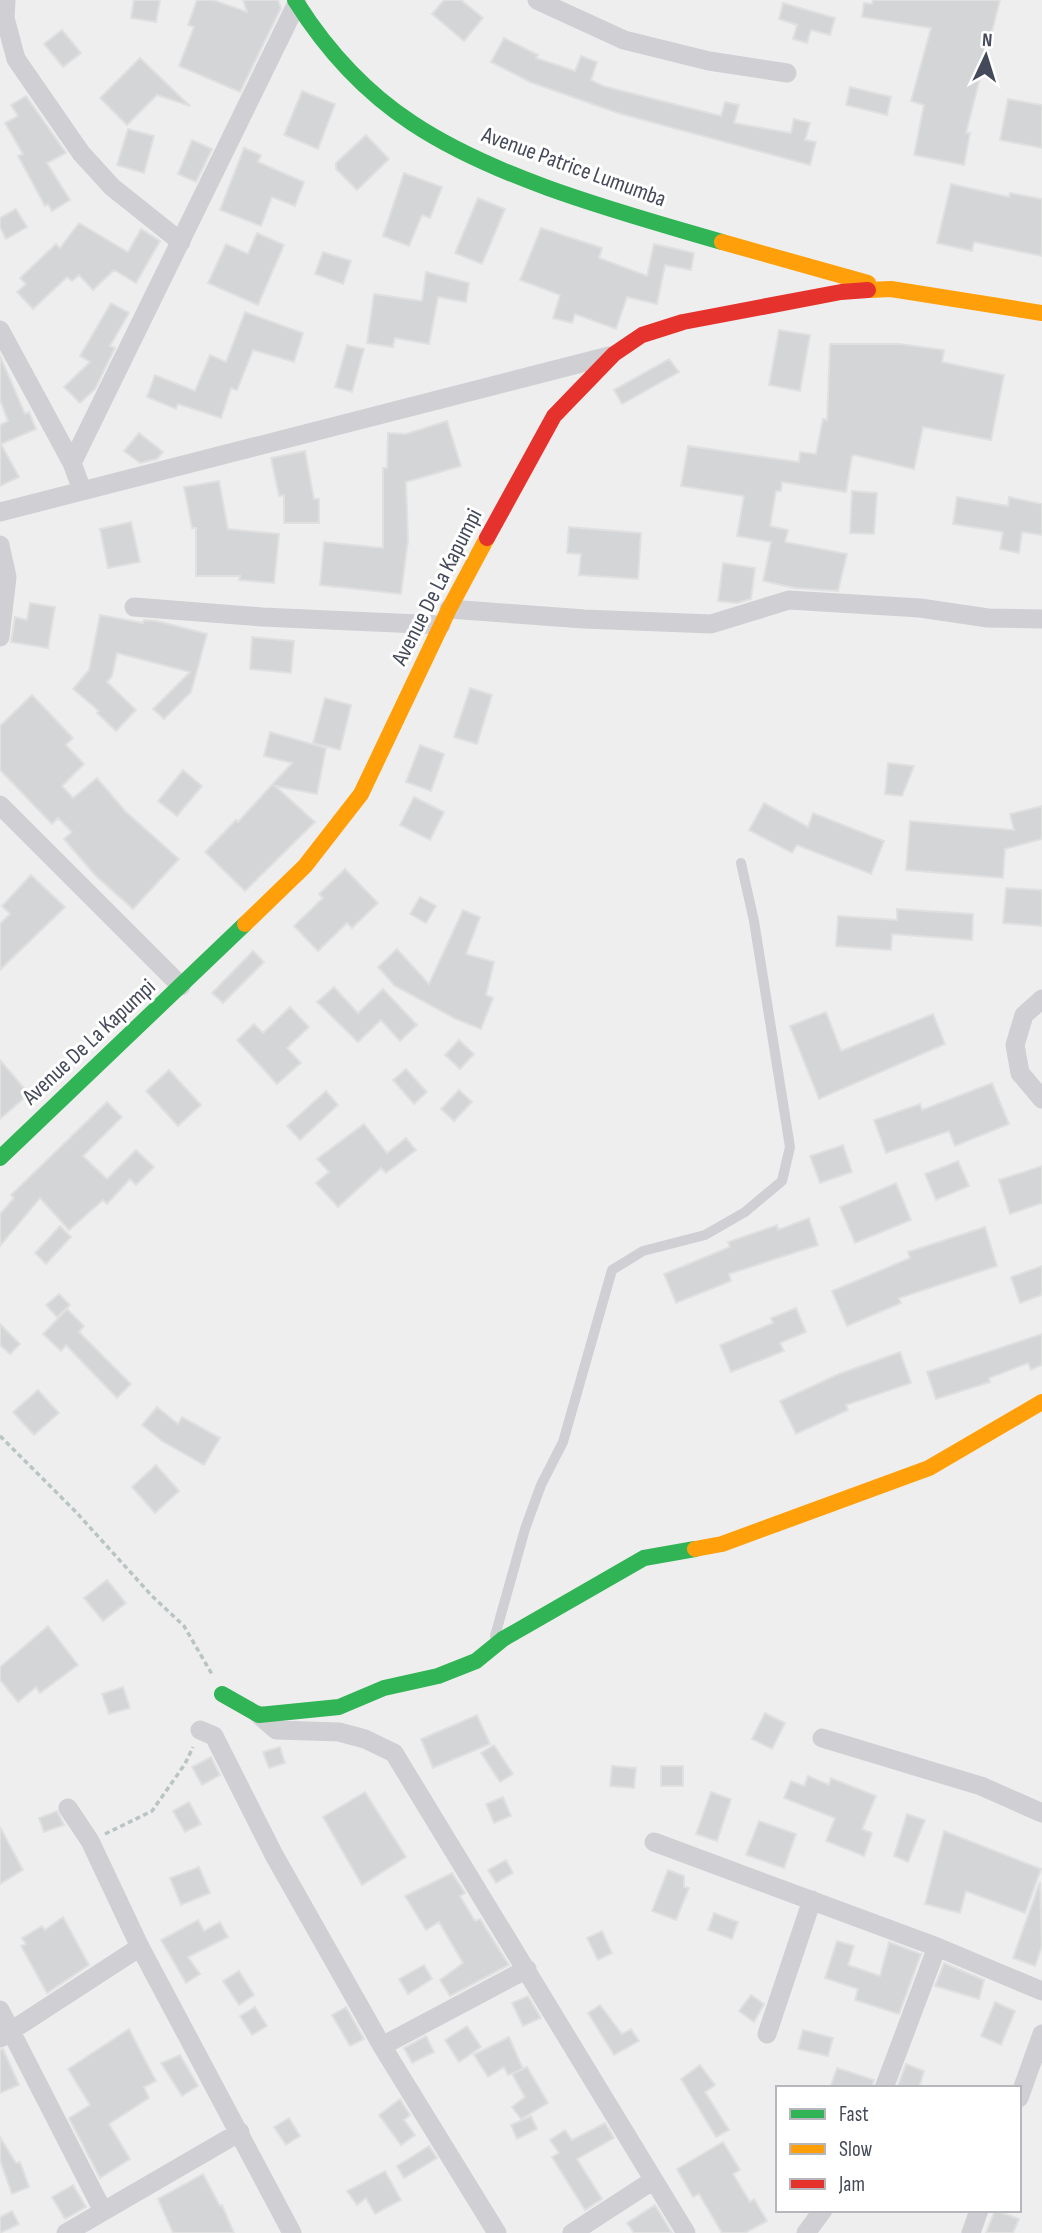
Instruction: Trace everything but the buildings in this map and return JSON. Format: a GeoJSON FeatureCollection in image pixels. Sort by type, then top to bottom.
{"type":"FeatureCollection","features":[{"type":"Feature","properties":{"kind":"street"},"geometry":{"type":"LineString","coordinates":[[6,0],[5,18],[16,59],[81,153],[112,187],[181,242]]}},
{"type":"Feature","properties":{"kind":"street"},"geometry":{"type":"LineString","coordinates":[[537,0],[624,40],[709,61],[787,73]]}},
{"type":"Feature","properties":{"kind":"street"},"geometry":{"type":"LineString","coordinates":[[72,463],[296,1]]}},
{"type":"Feature","properties":{"kind":"street","name":"Avenue Patrice Lumumba"},"geometry":{"type":"LineString","coordinates":[[296,1],[317,34],[384,100],[427,133],[486,163],[602,205],[891,289]]}},
{"type":"Feature","properties":{"kind":"street","name":"Avenue De La Kapumpi"},"geometry":{"type":"LineString","coordinates":[[0,1158],[304,866],[361,794],[445,617],[554,416],[580,386],[614,354],[642,335],[683,322],[841,292],[891,289],[1042,313]]}},
{"type":"Feature","properties":{"kind":"street"},"geometry":{"type":"LineString","coordinates":[[0,330],[72,463],[82,491]]}},
{"type":"Feature","properties":{"kind":"street"},"geometry":{"type":"LineString","coordinates":[[0,512],[198,464],[614,354]]}},
{"type":"Feature","properties":{"kind":"street"},"geometry":{"type":"LineString","coordinates":[[0,545],[7,577],[0,637]]}},
{"type":"Feature","properties":{"kind":"street"},"geometry":{"type":"LineString","coordinates":[[134,607],[262,617],[584,619],[711,624],[789,600],[920,608],[988,618],[1042,619]]}},
{"type":"Feature","properties":{"kind":"street"},"geometry":{"type":"LineString","coordinates":[[0,805],[181,986]]}},
{"type":"Feature","properties":{"kind":"street"},"geometry":{"type":"LineString","coordinates":[[1042,999],[1024,1015],[1015,1045],[1020,1073],[1042,1099]]}},
{"type":"Feature","properties":{"kind":"street"},"geometry":{"type":"LineString","coordinates":[[258,1715],[339,1707],[384,1688],[451,1671],[477,1661],[503,1639],[644,1558],[722,1544],[929,1468],[1042,1402]]}},
{"type":"Feature","properties":{"kind":"street"},"geometry":{"type":"LineString","coordinates":[[222,1694],[258,1715],[276,1730],[339,1732],[365,1739],[394,1753],[686,2233]]}},
{"type":"Feature","properties":{"kind":"street"},"geometry":{"type":"LineString","coordinates":[[200,1730],[214,1737],[274,1855],[382,2046],[496,2233]]}},
{"type":"Feature","properties":{"kind":"street"},"geometry":{"type":"LineString","coordinates":[[822,1738],[981,1786],[1042,1813]]}},
{"type":"Feature","properties":{"kind":"street"},"geometry":{"type":"LineString","coordinates":[[68,1808],[90,1841],[140,1947],[292,2233]]}},
{"type":"Feature","properties":{"kind":"street"},"geometry":{"type":"LineString","coordinates":[[654,1842],[937,1947],[1042,1991]]}},
{"type":"Feature","properties":{"kind":"street"},"geometry":{"type":"LineString","coordinates":[[767,2035],[812,1900]]}},
{"type":"Feature","properties":{"kind":"street"},"geometry":{"type":"LineString","coordinates":[[5,2034],[140,1947]]}},
{"type":"Feature","properties":{"kind":"street"},"geometry":{"type":"LineString","coordinates":[[885,2086],[937,1947]]}},
{"type":"Feature","properties":{"kind":"street"},"geometry":{"type":"LineString","coordinates":[[382,2046],[527,1969]]}},
{"type":"Feature","properties":{"kind":"street"},"geometry":{"type":"LineString","coordinates":[[0,2010],[5,2034],[103,2211]]}},
{"type":"Feature","properties":{"kind":"street"},"geometry":{"type":"LineString","coordinates":[[1021,2092],[1042,2034]]}},
{"type":"Feature","properties":{"kind":"street"},"geometry":{"type":"LineString","coordinates":[[66,2233],[240,2132]]}},
{"type":"Feature","properties":{"kind":"street"},"geometry":{"type":"LineString","coordinates":[[572,2233],[652,2180]]}},
{"type":"Feature","properties":{"kind":"street"},"geometry":{"type":"LineString","coordinates":[[806,2233],[822,2212]]}},
{"type":"Feature","properties":{"kind":"street"},"geometry":{"type":"LineString","coordinates":[[971,2233],[978,2212]]}},
{"type":"Feature","properties":{"kind":"lane"},"geometry":{"type":"LineString","coordinates":[[491,1650],[525,1529],[541,1485],[563,1442],[612,1270],[643,1251],[705,1234],[745,1212],[782,1181],[790,1147],[754,921],[741,863]]}},
{"type":"Feature","properties":{"kind":"path"},"geometry":{"type":"LineString","coordinates":[[0,1436],[76,1512],[152,1597],[184,1626],[222,1694]]}},
{"type":"Feature","properties":{"kind":"path"},"geometry":{"type":"LineString","coordinates":[[90,1841],[152,1811],[186,1764],[200,1730]]}},
{"type":"Feature","properties":{"kind":"traffic: fast"},"geometry":{"type":"LineString","coordinates":[[295,0],[319,35],[362,83],[395,111],[446,143],[483,162],[562,193],[722,242]]}},
{"type":"Feature","properties":{"kind":"traffic: fast"},"geometry":{"type":"LineString","coordinates":[[0,1158],[245,924]]}},
{"type":"Feature","properties":{"kind":"traffic: fast"},"geometry":{"type":"LineString","coordinates":[[222,1694],[259,1715],[339,1707],[384,1688],[438,1676],[476,1661],[503,1639],[644,1558],[695,1549]]}},
{"type":"Feature","properties":{"kind":"traffic: slow"},"geometry":{"type":"LineString","coordinates":[[722,242],[868,283]]}},
{"type":"Feature","properties":{"kind":"traffic: slow"},"geometry":{"type":"LineString","coordinates":[[868,290],[891,289],[1042,313]]}},
{"type":"Feature","properties":{"kind":"traffic: slow"},"geometry":{"type":"LineString","coordinates":[[245,924],[305,866],[361,794],[449,609],[487,538]]}},
{"type":"Feature","properties":{"kind":"traffic: slow"},"geometry":{"type":"LineString","coordinates":[[695,1549],[722,1544],[929,1468],[1042,1402]]}},
{"type":"Feature","properties":{"kind":"traffic: jam"},"geometry":{"type":"LineString","coordinates":[[487,538],[554,416],[614,354],[642,335],[683,322],[841,292],[868,290]]}}]}
